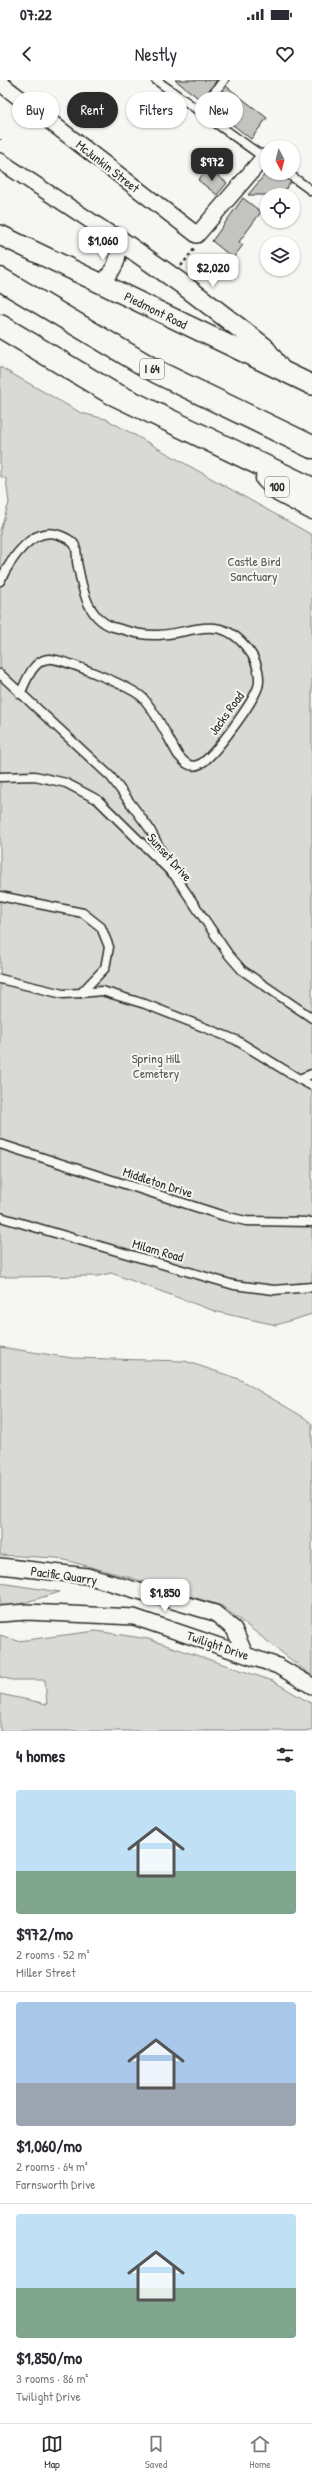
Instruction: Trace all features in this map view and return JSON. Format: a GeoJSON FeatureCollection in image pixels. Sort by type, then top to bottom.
{"type":"FeatureCollection","features":[{"type":"Feature","properties":{"kind":"highway","name":"I 64"},"geometry":{"type":"LineString","coordinates":[[0,279],[157,372],[312,447]]}},
{"type":"Feature","properties":{"kind":"highway"},"geometry":{"type":"LineString","coordinates":[[0,326],[110,392],[312,489]]}},
{"type":"Feature","properties":{"kind":"highway"},"geometry":{"type":"LineString","coordinates":[[157,372],[312,435]]}},
{"type":"Feature","properties":{"kind":"highway","name":"100"},"geometry":{"type":"LineString","coordinates":[[248,459],[280,491],[312,508]]}},
{"type":"Feature","properties":{"kind":"street","name":"McJunkin Street"},"geometry":{"type":"LineString","coordinates":[[0,83],[197,235],[260,164]]}},
{"type":"Feature","properties":{"kind":"street"},"geometry":{"type":"LineString","coordinates":[[0,161],[115,237],[182,284],[264,347],[281,370]]}},
{"type":"Feature","properties":{"kind":"street","name":"Piedmont Road"},"geometry":{"type":"LineString","coordinates":[[0,235],[312,385]]}},
{"type":"Feature","properties":{"kind":"street"},"geometry":{"type":"LineString","coordinates":[[102,284],[114,269],[118,259],[118,246],[115,237]]}},
{"type":"Feature","properties":{"kind":"street","name":"Pacific Quarry"},"geometry":{"type":"LineString","coordinates":[[0,1566],[87,1576],[215,1613],[234,1629],[245,1654]]}},
{"type":"Feature","properties":{"kind":"street","name":"Twilight Drive"},"geometry":{"type":"LineString","coordinates":[[0,1614],[41,1612],[134,1617],[278,1666],[312,1686]]}},
{"type":"Feature","properties":{"kind":"lane"},"geometry":{"type":"LineString","coordinates":[[156,80],[195,107]]}},
{"type":"Feature","properties":{"kind":"lane"},"geometry":{"type":"LineString","coordinates":[[215,92],[224,80]]}},
{"type":"Feature","properties":{"kind":"lane"},"geometry":{"type":"LineString","coordinates":[[224,128],[260,154]]}},
{"type":"Feature","properties":{"kind":"lane"},"geometry":{"type":"LineString","coordinates":[[297,180],[312,191]]}},
{"type":"Feature","properties":{"kind":"lane","name":"Jacks Road"},"geometry":{"type":"LineString","coordinates":[[0,581],[17,554],[35,537],[52,532],[67,538],[75,545],[83,591],[97,618],[109,625],[136,634],[158,636],[207,626],[223,629],[238,640],[253,656],[259,676],[258,686],[249,706],[210,756],[200,764],[190,765],[185,763],[178,754],[142,697],[128,687],[67,664],[48,659],[38,663],[30,673],[20,694]]}},
{"type":"Feature","properties":{"kind":"lane"},"geometry":{"type":"LineString","coordinates":[[0,674],[111,777],[149,828],[175,876]]}},
{"type":"Feature","properties":{"kind":"lane","name":"Sunset Drive"},"geometry":{"type":"LineString","coordinates":[[0,776],[35,776],[66,783],[98,800],[175,876],[228,954],[242,970],[312,1018]]}},
{"type":"Feature","properties":{"kind":"lane"},"geometry":{"type":"LineString","coordinates":[[0,896],[83,914],[101,927],[109,947],[105,968],[95,981],[81,993]]}},
{"type":"Feature","properties":{"kind":"lane"},"geometry":{"type":"LineString","coordinates":[[0,979],[63,994],[102,991],[145,1004],[236,1040],[312,1086]]}},
{"type":"Feature","properties":{"kind":"lane"},"geometry":{"type":"LineString","coordinates":[[299,1079],[312,1074]]}},
{"type":"Feature","properties":{"kind":"lane","name":"Middleton Drive"},"geometry":{"type":"LineString","coordinates":[[0,1144],[224,1216],[246,1221],[312,1222]]}},
{"type":"Feature","properties":{"kind":"lane","name":"Milam Road"},"geometry":{"type":"LineString","coordinates":[[0,1216],[234,1285],[274,1290],[312,1287]]}},
{"type":"Feature","properties":{"kind":"path"},"geometry":{"type":"LineString","coordinates":[[177,271],[192,253]]}},
{"type":"Feature","properties":{"kind":"green space","name":"Spring Hill Cemetery"},"geometry":{"type":"Polygon","coordinates":[[[0,367],[81,413],[106,419],[312,535],[312,1314],[276,1325],[217,1312],[111,1273],[98,1276],[0,1277],[0,530],[9,503],[6,479],[0,476],[0,367]]]}},
{"type":"Feature","properties":{"kind":"green space"},"geometry":{"type":"Polygon","coordinates":[[[0,1347],[72,1358],[185,1361],[239,1379],[305,1418],[312,1424],[312,1676],[222,1606],[128,1577],[57,1558],[0,1555],[0,1347]]]}},
{"type":"Feature","properties":{"kind":"green space"},"geometry":{"type":"Polygon","coordinates":[[[0,1583],[60,1592],[13,1606],[0,1606],[0,1583]]]}},
{"type":"Feature","properties":{"kind":"green space"},"geometry":{"type":"Polygon","coordinates":[[[96,1631],[148,1639],[273,1681],[312,1704],[312,1731],[0,1731],[0,1694],[47,1704],[45,1680],[12,1680],[0,1677],[0,1635],[18,1641],[96,1631]]]}},
{"type":"Feature","properties":{"kind":"building"},"geometry":{"type":"Polygon","coordinates":[[[175,80],[217,80],[207,92],[195,92],[195,95],[175,80]]]}},
{"type":"Feature","properties":{"kind":"building"},"geometry":{"type":"Polygon","coordinates":[[[226,86],[234,92],[221,92],[226,86]]]}},
{"type":"Feature","properties":{"kind":"building"},"geometry":{"type":"Polygon","coordinates":[[[243,99],[267,118],[251,139],[237,128],[243,128],[243,99]]]}},
{"type":"Feature","properties":{"kind":"building"},"geometry":{"type":"Polygon","coordinates":[[[208,168],[227,183],[217,195],[198,180],[208,168]]]}},
{"type":"Feature","properties":{"kind":"building"},"geometry":{"type":"Polygon","coordinates":[[[260,180],[289,180],[291,182],[286,188],[260,188],[260,195],[248,195],[260,180]]]}},
{"type":"Feature","properties":{"kind":"building"},"geometry":{"type":"Polygon","coordinates":[[[243,198],[260,211],[260,213],[239,242],[243,245],[233,258],[212,241],[243,198]]]}},
{"type":"Feature","properties":{"kind":"park label","name":"Castle Bird Sanctuary"},"geometry":{"type":"Point","coordinates":[254,568]}}]}
